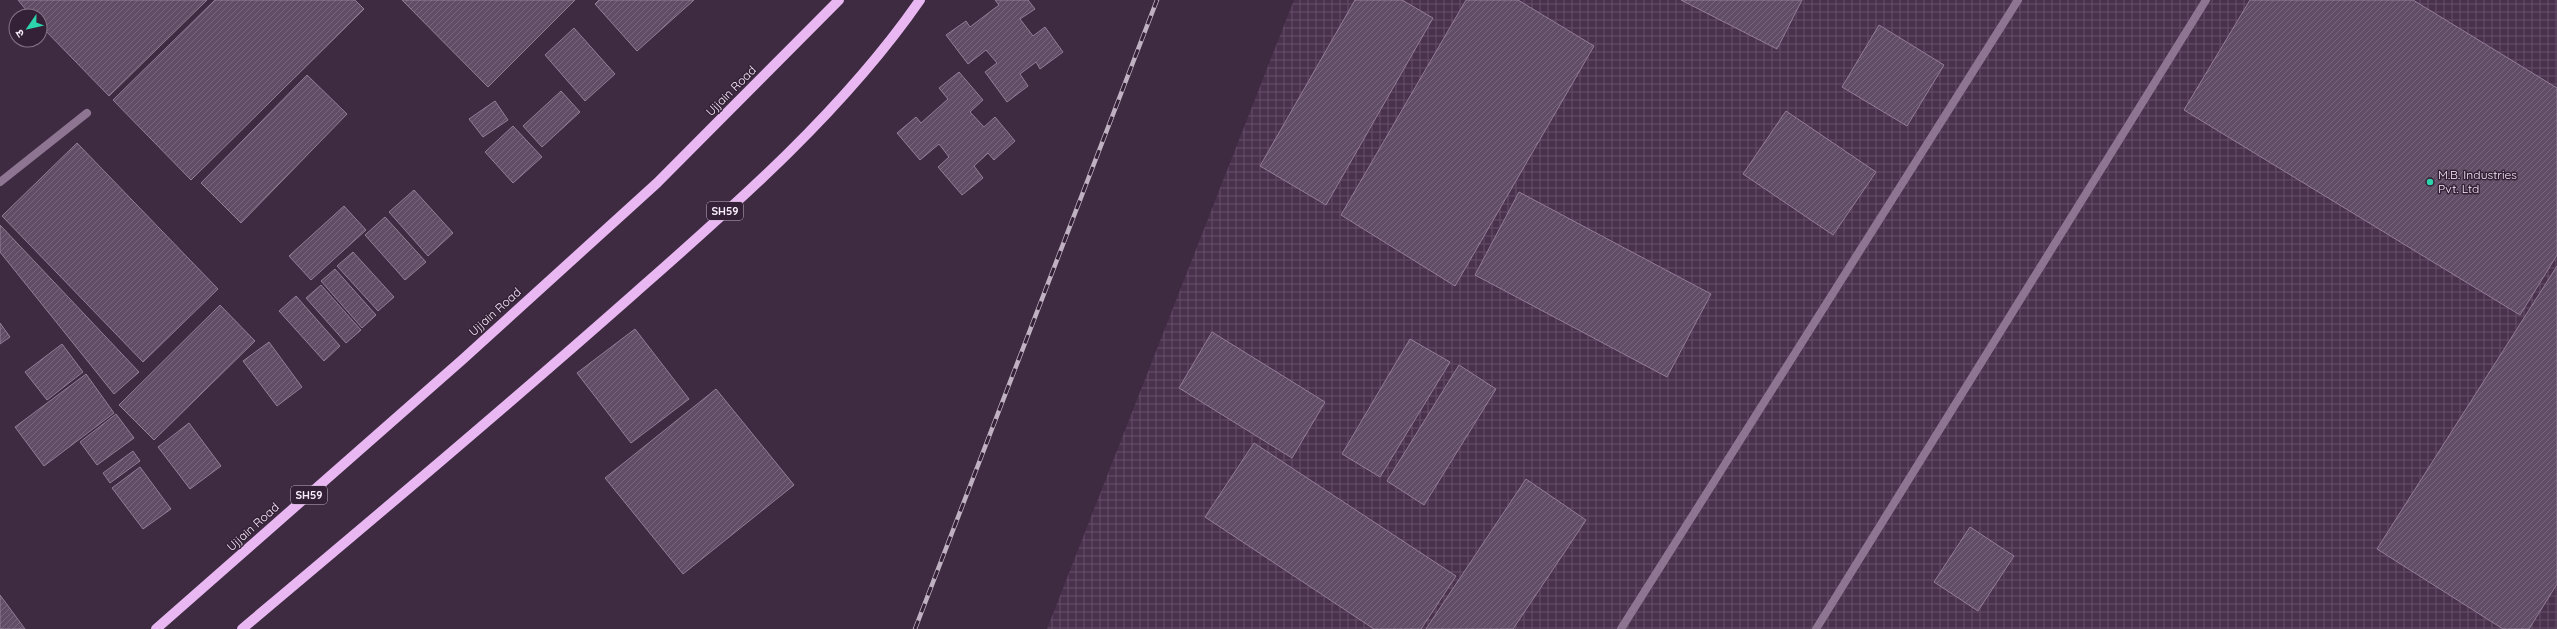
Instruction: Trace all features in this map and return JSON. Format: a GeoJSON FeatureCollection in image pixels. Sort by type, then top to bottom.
{"type":"FeatureCollection","features":[{"type":"Feature","properties":{"kind":"main road","name":"Ujjain Road"},"geometry":{"type":"LineString","coordinates":[[156,629],[462,360],[658,183],[839,0]]}},
{"type":"Feature","properties":{"kind":"main road","name":"SH59"},"geometry":{"type":"LineString","coordinates":[[242,629],[511,403],[678,254],[835,106],[920,0]]}},
{"type":"Feature","properties":{"kind":"street"},"geometry":{"type":"LineString","coordinates":[[1621,629],[2018,0]]}},
{"type":"Feature","properties":{"kind":"street"},"geometry":{"type":"LineString","coordinates":[[1816,629],[2206,0]]}},
{"type":"Feature","properties":{"kind":"street"},"geometry":{"type":"LineString","coordinates":[[0,182],[87,113]]}},
{"type":"Feature","properties":{"kind":"shaded area"},"geometry":{"type":"Polygon","coordinates":[[[1294,0],[2557,0],[2557,629],[1047,629],[1294,0]]]}},
{"type":"Feature","properties":{"kind":"building"},"geometry":{"type":"Polygon","coordinates":[[[18,0],[207,0],[109,96],[48,33],[48,8],[24,8],[18,0]]]}},
{"type":"Feature","properties":{"kind":"building"},"geometry":{"type":"Polygon","coordinates":[[[215,0],[355,0],[364,9],[191,180],[113,100],[215,0]]]}},
{"type":"Feature","properties":{"kind":"building"},"geometry":{"type":"Polygon","coordinates":[[[402,0],[575,0],[488,87],[402,0]]]}},
{"type":"Feature","properties":{"kind":"building"},"geometry":{"type":"Polygon","coordinates":[[[599,0],[694,0],[637,51],[595,4],[599,0]]]}},
{"type":"Feature","properties":{"kind":"building"},"geometry":{"type":"Polygon","coordinates":[[[995,0],[1028,0],[1035,9],[1020,19],[1033,36],[1045,27],[1063,52],[1040,69],[1036,62],[1020,74],[1028,86],[1007,102],[985,72],[997,63],[986,50],[968,64],[946,35],[966,21],[970,27],[999,5],[995,0]]]}},
{"type":"Feature","properties":{"kind":"building"},"geometry":{"type":"Polygon","coordinates":[[[1355,0],[1402,0],[1433,18],[1326,205],[1260,166],[1355,0]]]}},
{"type":"Feature","properties":{"kind":"building"},"geometry":{"type":"Polygon","coordinates":[[[1466,0],[1518,0],[1594,46],[1455,286],[1341,215],[1466,0]]]}},
{"type":"Feature","properties":{"kind":"building"},"geometry":{"type":"Polygon","coordinates":[[[1681,0],[1802,0],[1777,49],[1681,0]]]}},
{"type":"Feature","properties":{"kind":"building","name":"M.B. Industries Pvt. Ltd"},"geometry":{"type":"Polygon","coordinates":[[[2250,0],[2413,0],[2557,88],[2557,255],[2520,315],[2184,110],[2250,0]]]}},
{"type":"Feature","properties":{"kind":"building"},"geometry":{"type":"Polygon","coordinates":[[[1879,25],[1944,65],[1907,126],[1842,87],[1879,25]]]}},
{"type":"Feature","properties":{"kind":"building"},"geometry":{"type":"Polygon","coordinates":[[[574,28],[615,74],[585,101],[545,55],[574,28]]]}},
{"type":"Feature","properties":{"kind":"building"},"geometry":{"type":"Polygon","coordinates":[[[959,72],[983,100],[970,112],[984,127],[995,117],[1015,141],[994,160],[988,153],[974,166],[983,178],[962,195],[938,167],[949,157],[939,144],[920,160],[897,133],[916,117],[921,123],[948,99],[939,88],[959,72]]]}},
{"type":"Feature","properties":{"kind":"building"},"geometry":{"type":"Polygon","coordinates":[[[307,75],[347,114],[241,223],[201,183],[307,75]]]}},
{"type":"Feature","properties":{"kind":"building"},"geometry":{"type":"Polygon","coordinates":[[[561,91],[580,112],[542,147],[523,126],[561,91]]]}},
{"type":"Feature","properties":{"kind":"building"},"geometry":{"type":"Polygon","coordinates":[[[495,101],[508,120],[483,137],[469,119],[495,101]]]}},
{"type":"Feature","properties":{"kind":"building"},"geometry":{"type":"Polygon","coordinates":[[[1786,111],[1876,172],[1833,235],[1743,174],[1786,111]]]}},
{"type":"Feature","properties":{"kind":"building"},"geometry":{"type":"Polygon","coordinates":[[[513,126],[542,157],[513,183],[485,152],[513,126]]]}},
{"type":"Feature","properties":{"kind":"building"},"geometry":{"type":"Polygon","coordinates":[[[77,143],[218,289],[143,362],[2,216],[77,143]]]}},
{"type":"Feature","properties":{"kind":"building"},"geometry":{"type":"Polygon","coordinates":[[[414,190],[453,233],[428,256],[389,212],[414,190]]]}},
{"type":"Feature","properties":{"kind":"building"},"geometry":{"type":"Polygon","coordinates":[[[1519,192],[1711,294],[1667,377],[1475,275],[1519,192]]]}},
{"type":"Feature","properties":{"kind":"building"},"geometry":{"type":"Polygon","coordinates":[[[344,206],[366,230],[311,280],[289,256],[344,206]]]}},
{"type":"Feature","properties":{"kind":"building"},"geometry":{"type":"Polygon","coordinates":[[[385,217],[426,262],[405,280],[365,235],[385,217]]]}},
{"type":"Feature","properties":{"kind":"building"},"geometry":{"type":"Polygon","coordinates":[[[0,225],[139,372],[114,394],[0,252],[0,225]]]}},
{"type":"Feature","properties":{"kind":"building"},"geometry":{"type":"Polygon","coordinates":[[[353,252],[394,297],[378,311],[337,266],[353,252]]]}},
{"type":"Feature","properties":{"kind":"building"},"geometry":{"type":"Polygon","coordinates":[[[2557,266],[2557,584],[2529,629],[2503,629],[2377,549],[2557,266]]]}},
{"type":"Feature","properties":{"kind":"building"},"geometry":{"type":"Polygon","coordinates":[[[335,269],[376,315],[362,328],[321,281],[335,269]]]}},
{"type":"Feature","properties":{"kind":"building"},"geometry":{"type":"Polygon","coordinates":[[[321,285],[361,330],[346,343],[306,298],[321,285]]]}},
{"type":"Feature","properties":{"kind":"building"},"geometry":{"type":"Polygon","coordinates":[[[296,296],[340,346],[324,361],[279,311],[296,296]]]}},
{"type":"Feature","properties":{"kind":"building"},"geometry":{"type":"Polygon","coordinates":[[[220,305],[255,341],[154,440],[119,405],[220,305]]]}},
{"type":"Feature","properties":{"kind":"building"},"geometry":{"type":"Polygon","coordinates":[[[0,323],[10,337],[0,344],[0,323]]]}},
{"type":"Feature","properties":{"kind":"building"},"geometry":{"type":"Polygon","coordinates":[[[635,329],[689,399],[631,443],[577,373],[635,329]]]}},
{"type":"Feature","properties":{"kind":"building"},"geometry":{"type":"Polygon","coordinates":[[[1212,332],[1325,402],[1292,458],[1179,388],[1212,332]]]}},
{"type":"Feature","properties":{"kind":"building"},"geometry":{"type":"Polygon","coordinates":[[[1410,339],[1450,362],[1380,477],[1342,454],[1410,339]]]}},
{"type":"Feature","properties":{"kind":"building"},"geometry":{"type":"Polygon","coordinates":[[[269,342],[302,387],[277,406],[243,361],[269,342]]]}},
{"type":"Feature","properties":{"kind":"building"},"geometry":{"type":"Polygon","coordinates":[[[62,344],[83,372],[47,400],[25,372],[62,344]]]}},
{"type":"Feature","properties":{"kind":"building"},"geometry":{"type":"Polygon","coordinates":[[[1459,365],[1496,389],[1424,505],[1387,481],[1459,365]]]}},
{"type":"Feature","properties":{"kind":"building"},"geometry":{"type":"Polygon","coordinates":[[[86,374],[114,413],[44,466],[15,427],[86,374]]]}},
{"type":"Feature","properties":{"kind":"building"},"geometry":{"type":"Polygon","coordinates":[[[716,389],[794,485],[683,574],[605,478],[716,389]]]}},
{"type":"Feature","properties":{"kind":"building"},"geometry":{"type":"Polygon","coordinates":[[[116,414],[134,438],[97,465],[80,442],[116,414]]]}},
{"type":"Feature","properties":{"kind":"building"},"geometry":{"type":"Polygon","coordinates":[[[189,423],[221,466],[190,489],[158,447],[189,423]]]}},
{"type":"Feature","properties":{"kind":"building"},"geometry":{"type":"Polygon","coordinates":[[[1254,443],[1456,576],[1421,629],[1374,629],[1205,517],[1254,443]]]}},
{"type":"Feature","properties":{"kind":"building"},"geometry":{"type":"Polygon","coordinates":[[[133,451],[140,461],[110,483],[103,473],[133,451]]]}},
{"type":"Feature","properties":{"kind":"building"},"geometry":{"type":"Polygon","coordinates":[[[140,467],[171,509],[143,529],[112,488],[140,467]]]}},
{"type":"Feature","properties":{"kind":"building"},"geometry":{"type":"Polygon","coordinates":[[[1526,479],[1586,520],[1513,629],[1426,629],[1526,479]]]}},
{"type":"Feature","properties":{"kind":"building"},"geometry":{"type":"Polygon","coordinates":[[[1970,527],[2014,556],[1978,611],[1934,582],[1970,527]]]}},
{"type":"Feature","properties":{"kind":"building"},"geometry":{"type":"Polygon","coordinates":[[[0,595],[25,629],[0,629],[0,595]]]}},
{"type":"Feature","properties":{"kind":"railway"},"geometry":{"type":"LineString","coordinates":[[915,629],[1157,0]]}},
{"type":"Feature","properties":{"kind":"place","name":"M.B. Industries Pvt. Ltd"},"geometry":{"type":"Point","coordinates":[2430,182]}}]}
